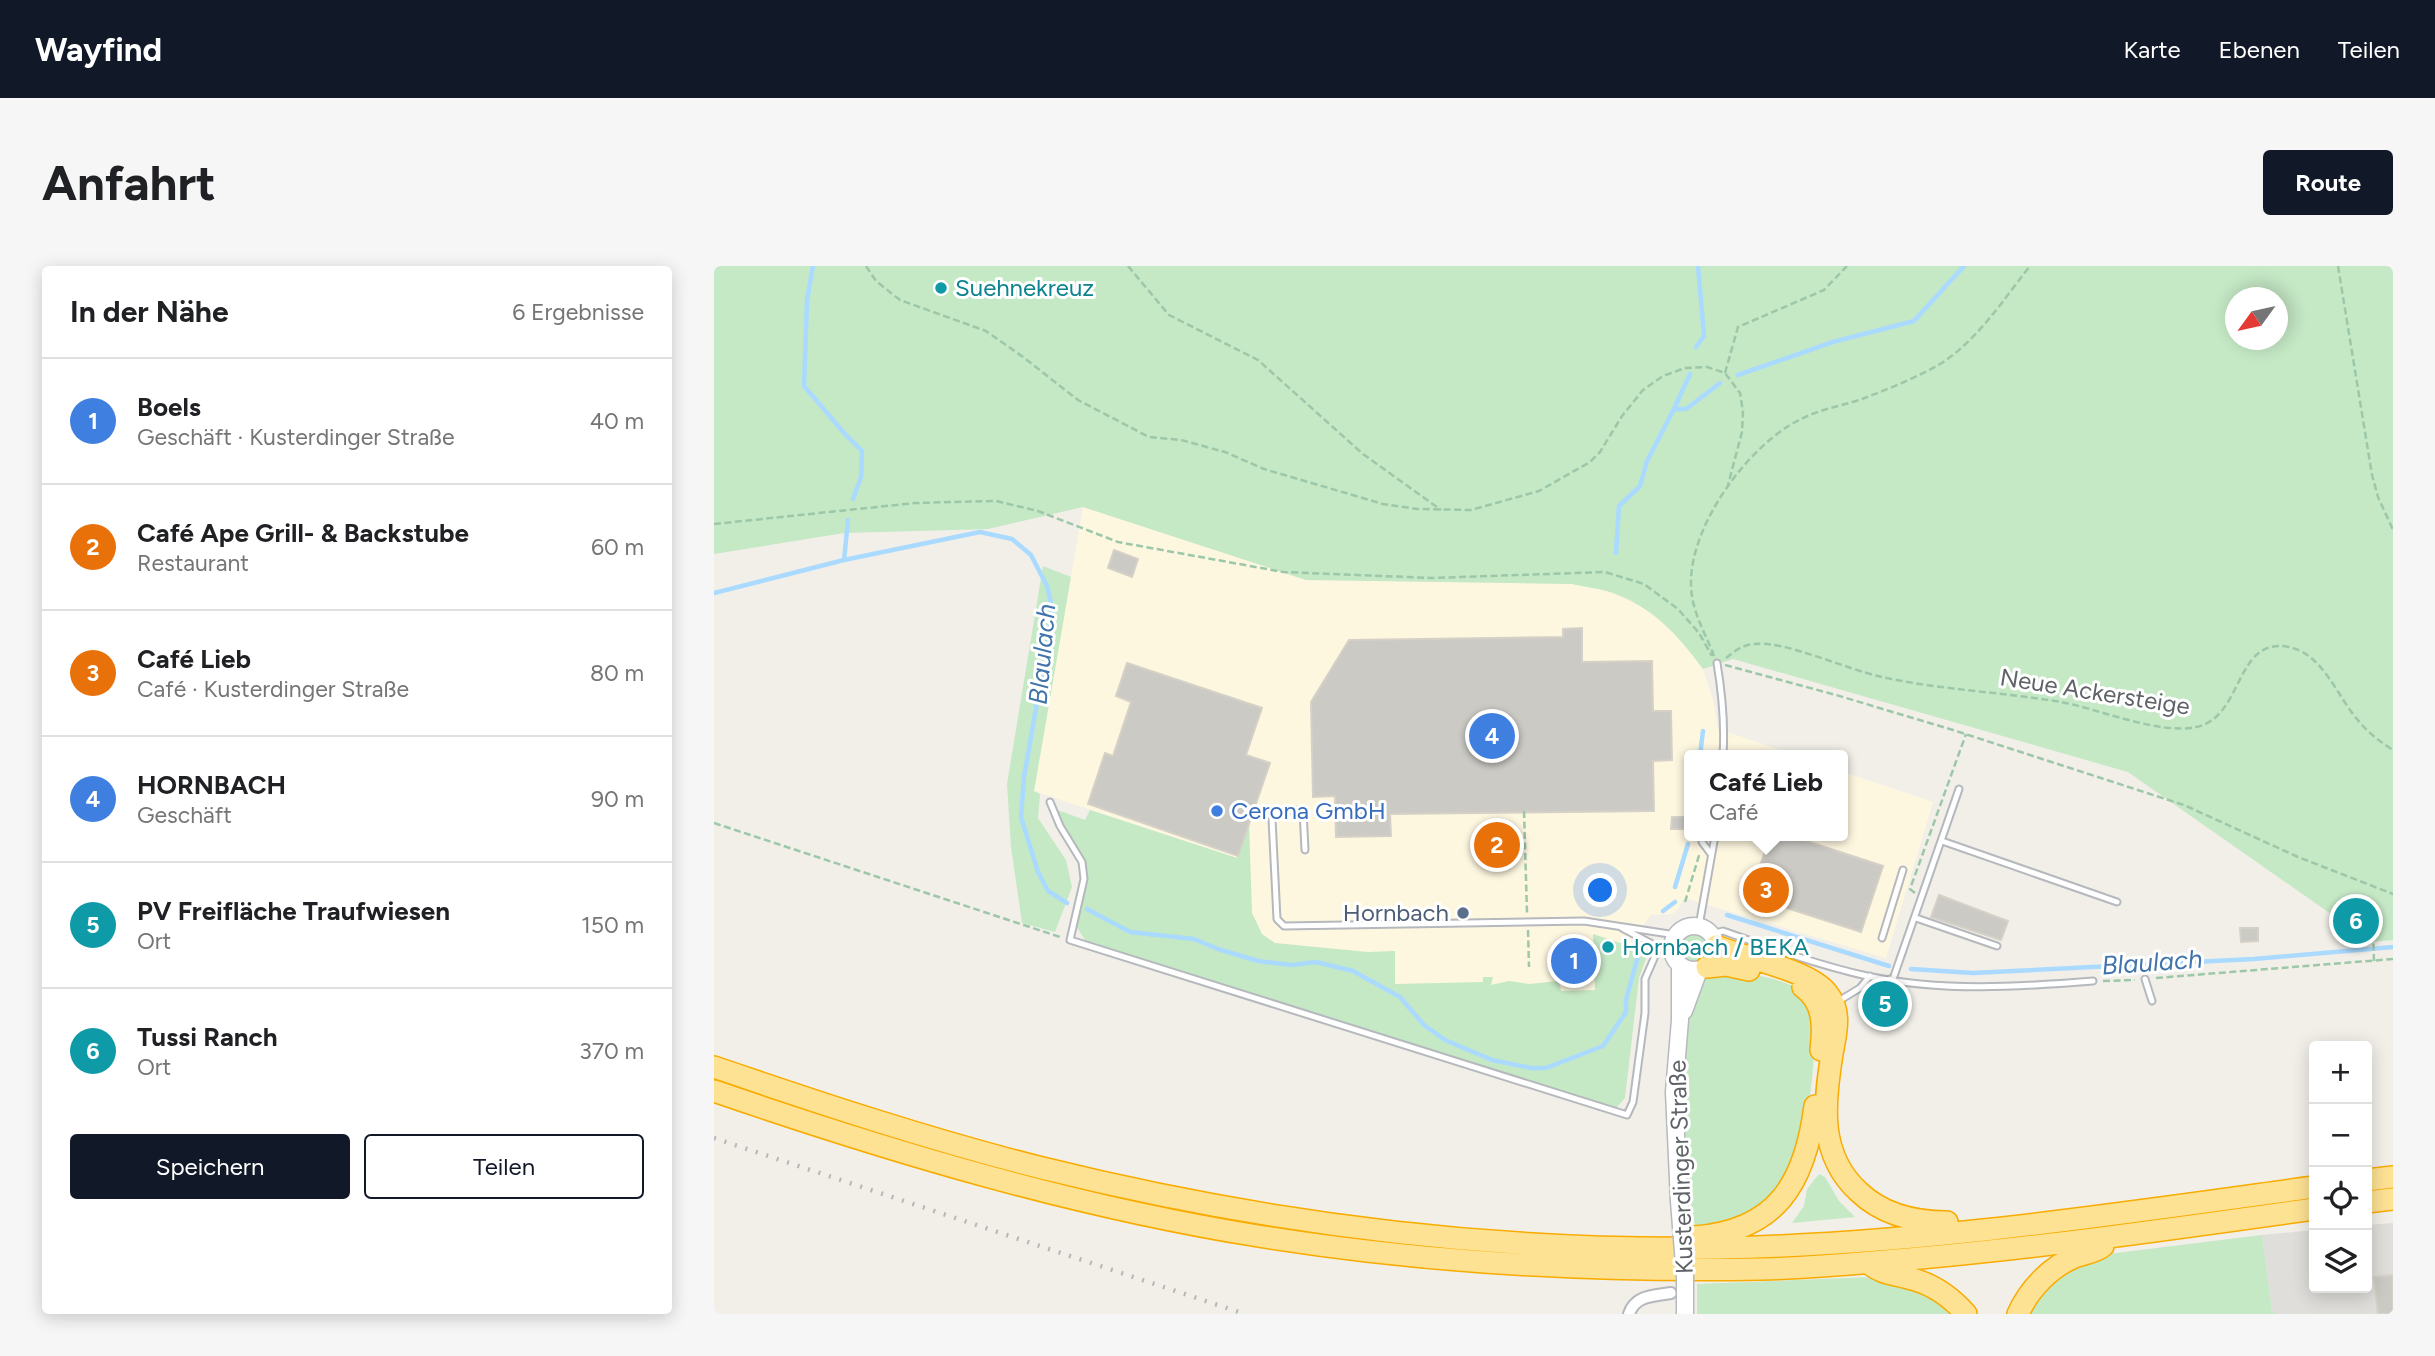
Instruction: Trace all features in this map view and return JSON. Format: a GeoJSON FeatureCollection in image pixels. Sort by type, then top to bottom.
{"type":"FeatureCollection","features":[{"type":"Feature","properties":{"kind":"highway"},"geometry":{"type":"LineString","coordinates":[[1709,935],[1795,965],[1819,984],[1835,1004],[1838,1017],[1827,1086],[1826,1129],[1830,1149],[1852,1185],[1880,1208],[1906,1218],[1926,1222],[2002,1217],[2032,1224]]}},
{"type":"Feature","properties":{"kind":"highway"},"geometry":{"type":"LineString","coordinates":[[1650,1248],[1677,1238],[1724,1233],[1759,1218],[1788,1190],[1804,1160],[1810,1139],[1822,1026],[1815,998],[1806,989],[1785,979],[1726,965],[1703,968]]}},
{"type":"Feature","properties":{"kind":"highway"},"geometry":{"type":"LineString","coordinates":[[714,1067],[944,1141],[1038,1167],[1183,1199],[1285,1217],[1519,1243],[1650,1248],[1817,1244],[2032,1224],[2309,1188]]}},
{"type":"Feature","properties":{"kind":"highway"},"geometry":{"type":"LineString","coordinates":[[714,1091],[864,1141],[1016,1185],[1144,1215],[1304,1243],[1460,1261],[1578,1268],[1765,1269],[1868,1263],[2116,1236],[2309,1210]]}},
{"type":"Feature","properties":{"kind":"highway"},"geometry":{"type":"LineString","coordinates":[[2372,1179],[2393,1177]]}},
{"type":"Feature","properties":{"kind":"highway"},"geometry":{"type":"LineString","coordinates":[[2372,1201],[2393,1199]]}},
{"type":"Feature","properties":{"kind":"highway"},"geometry":{"type":"LineString","coordinates":[[2018,1314],[2034,1287],[2050,1272],[2076,1256],[2099,1250],[2116,1236]]}},
{"type":"Feature","properties":{"kind":"highway"},"geometry":{"type":"LineString","coordinates":[[1868,1263],[1883,1273],[1910,1278],[1936,1289],[1966,1314]]}},
{"type":"Feature","properties":{"kind":"street"},"geometry":{"type":"LineString","coordinates":[[1687,927],[1709,935],[1716,954],[1703,968],[1692,971],[1671,956],[1676,935],[1687,927]]}},
{"type":"Feature","properties":{"kind":"street","name":"Kusterdinger Straße"},"geometry":{"type":"LineString","coordinates":[[1671,956],[1680,1020],[1674,1092],[1685,1314]]}},
{"type":"Feature","properties":{"kind":"street","name":"Kusterdinger Straße"},"geometry":{"type":"LineString","coordinates":[[1680,1020],[1703,968]]}},
{"type":"Feature","properties":{"kind":"street"},"geometry":{"type":"LineString","coordinates":[[1629,1314],[1632,1305],[1644,1297],[1671,1293]]}},
{"type":"Feature","properties":{"kind":"lane"},"geometry":{"type":"LineString","coordinates":[[1717,663],[1722,690],[1723,750]]}},
{"type":"Feature","properties":{"kind":"lane"},"geometry":{"type":"LineString","coordinates":[[1887,997],[1923,900],[1959,789]]}},
{"type":"Feature","properties":{"kind":"lane"},"geometry":{"type":"LineString","coordinates":[[1050,802],[1060,826],[1082,862],[1084,879],[1070,940],[1627,1115],[1635,1089],[1645,1013],[1645,979],[1671,956],[1622,928]]}},
{"type":"Feature","properties":{"kind":"lane"},"geometry":{"type":"LineString","coordinates":[[1305,850],[1303,810],[1280,811],[1272,819],[1277,919],[1284,926],[1584,921],[1676,935]]}},
{"type":"Feature","properties":{"kind":"lane"},"geometry":{"type":"LineString","coordinates":[[1703,841],[1712,854]]}},
{"type":"Feature","properties":{"kind":"lane"},"geometry":{"type":"LineString","coordinates":[[1709,935],[1714,841]]}},
{"type":"Feature","properties":{"kind":"lane"},"geometry":{"type":"LineString","coordinates":[[1942,841],[2117,902]]}},
{"type":"Feature","properties":{"kind":"lane"},"geometry":{"type":"LineString","coordinates":[[1882,937],[1903,870]]}},
{"type":"Feature","properties":{"kind":"lane"},"geometry":{"type":"LineString","coordinates":[[1916,918],[1997,946]]}},
{"type":"Feature","properties":{"kind":"lane"},"geometry":{"type":"LineString","coordinates":[[1795,965],[1935,985],[2007,988],[2093,981]]}},
{"type":"Feature","properties":{"kind":"lane"},"geometry":{"type":"LineString","coordinates":[[1835,1004],[1860,988],[1870,976]]}},
{"type":"Feature","properties":{"kind":"lane"},"geometry":{"type":"LineString","coordinates":[[2145,979],[2152,1001]]}},
{"type":"Feature","properties":{"kind":"path"},"geometry":{"type":"LineString","coordinates":[[866,266],[876,281],[900,300],[986,331],[1079,400],[1149,437],[1181,440],[1226,452],[1264,469],[1383,504],[1471,510],[1539,491],[1590,462],[1600,452],[1622,416],[1643,390],[1663,376],[1685,368],[1707,367],[1725,373],[1740,393],[1742,432],[1728,485]]}},
{"type":"Feature","properties":{"kind":"path"},"geometry":{"type":"LineString","coordinates":[[1128,266],[1169,316],[1258,360],[1363,454],[1441,510]]}},
{"type":"Feature","properties":{"kind":"path"},"geometry":{"type":"LineString","coordinates":[[1725,373],[1738,327],[1824,290],[1847,266]]}},
{"type":"Feature","properties":{"kind":"path"},"geometry":{"type":"LineString","coordinates":[[1717,663],[1695,609],[1691,586],[1696,553],[1706,519],[1728,485],[1768,441],[1791,424],[1811,414],[1861,399],[1911,378],[1953,355],[1985,322],[2030,266]]}},
{"type":"Feature","properties":{"kind":"path"},"geometry":{"type":"LineString","coordinates":[[2338,266],[2372,475],[2378,497],[2393,530]]}},
{"type":"Feature","properties":{"kind":"path"},"geometry":{"type":"LineString","coordinates":[[714,524],[915,503],[996,501],[1038,511],[1118,542],[1283,572],[1432,578],[1605,572],[1644,584],[1678,609],[1699,633],[1717,663],[1966,734],[2184,805],[2298,857],[2393,894]]}},
{"type":"Feature","properties":{"kind":"path","name":"Neue Ackersteige"},"geometry":{"type":"LineString","coordinates":[[1717,663],[1741,647],[1764,643],[1894,680],[2051,701],[2182,729],[2211,723],[2222,713],[2243,672],[2259,653],[2269,648],[2290,647],[2307,655],[2324,671],[2372,737],[2393,750]]}},
{"type":"Feature","properties":{"kind":"path"},"geometry":{"type":"LineString","coordinates":[[1923,900],[1910,889],[1966,734]]}},
{"type":"Feature","properties":{"kind":"path"},"geometry":{"type":"LineString","coordinates":[[1524,811],[1529,967]]}},
{"type":"Feature","properties":{"kind":"path"},"geometry":{"type":"LineString","coordinates":[[714,823],[1070,940]]}},
{"type":"Feature","properties":{"kind":"path"},"geometry":{"type":"LineString","coordinates":[[1685,902],[1701,841]]}},
{"type":"Feature","properties":{"kind":"path"},"geometry":{"type":"LineString","coordinates":[[2373,933],[2374,961]]}},
{"type":"Feature","properties":{"kind":"path"},"geometry":{"type":"LineString","coordinates":[[2093,981],[2393,959]]}},
{"type":"Feature","properties":{"kind":"shaded area"},"geometry":{"type":"Polygon","coordinates":[[[1083,507],[1306,580],[1572,584],[1611,592],[1647,610],[1678,635],[1703,669],[1713,700],[1718,729],[1780,750],[1684,750],[1684,841],[1848,841],[1848,774],[1933,802],[1886,958],[1684,898],[1680,907],[1672,914],[1651,915],[1631,941],[1647,956],[1639,978],[1625,1098],[1217,926],[1237,858],[1034,791],[1083,507]]]}},
{"type":"Feature","properties":{"kind":"shaded area"},"geometry":{"type":"Polygon","coordinates":[[[2393,1223],[2393,1314],[2276,1314],[2272,1311],[2262,1235],[2309,1230],[2309,1293],[2372,1293],[2372,1225],[2393,1223]]]}},
{"type":"Feature","properties":{"kind":"green space"},"geometry":{"type":"Polygon","coordinates":[[[714,266],[2393,266],[2393,940],[2371,942],[2128,772],[1733,659],[1703,669],[1674,634],[1651,613],[1625,598],[1601,589],[1572,584],[1306,580],[1083,507],[988,529],[844,533],[714,554],[714,266]]]}},
{"type":"Feature","properties":{"kind":"green space"},"geometry":{"type":"Polygon","coordinates":[[[1043,566],[1071,577],[1034,791],[1040,794],[1038,818],[1066,860],[1072,887],[1055,932],[1022,923],[1011,847],[1007,784],[1043,566]]]}},
{"type":"Feature","properties":{"kind":"green space"},"geometry":{"type":"Polygon","coordinates":[[[1052,808],[1085,820],[1090,810],[1237,858],[1249,822],[1252,913],[1262,934],[1275,943],[1368,952],[1395,951],[1395,984],[1483,982],[1483,977],[1493,977],[1491,985],[1509,981],[1529,984],[1559,981],[1561,991],[1595,990],[1593,934],[1636,948],[1647,956],[1639,978],[1625,1098],[1616,1108],[1606,1109],[1089,946],[1076,926],[1084,879],[1082,862],[1052,808]]]}},
{"type":"Feature","properties":{"kind":"green space"},"geometry":{"type":"Polygon","coordinates":[[[1694,934],[1704,938],[1708,948],[1704,958],[1694,962],[1684,958],[1680,948],[1684,938],[1694,934]]]}},
{"type":"Feature","properties":{"kind":"green space"},"geometry":{"type":"Polygon","coordinates":[[[1733,971],[1783,982],[1807,998],[1814,1032],[1812,1084],[1803,1137],[1792,1172],[1785,1181],[1748,1218],[1696,1231],[1687,1176],[1682,1118],[1681,1089],[1686,1031],[1693,994],[1698,984],[1710,976],[1733,971]]]}},
{"type":"Feature","properties":{"kind":"green space"},"geometry":{"type":"Polygon","coordinates":[[[1819,1174],[1825,1177],[1839,1201],[1855,1217],[1792,1223],[1804,1206],[1807,1189],[1819,1174]]]}},
{"type":"Feature","properties":{"kind":"green space"},"geometry":{"type":"Polygon","coordinates":[[[2262,1235],[2272,1311],[2276,1314],[2024,1314],[2051,1279],[2100,1255],[2262,1235]]]}},
{"type":"Feature","properties":{"kind":"green space"},"geometry":{"type":"Polygon","coordinates":[[[1871,1277],[1896,1279],[1961,1314],[1697,1314],[1697,1284],[1871,1277]]]}},
{"type":"Feature","properties":{"kind":"building"},"geometry":{"type":"Polygon","coordinates":[[[1114,550],[1138,559],[1132,577],[1108,568],[1114,550]]]}},
{"type":"Feature","properties":{"kind":"building","name":"Hornbach"},"geometry":{"type":"Polygon","coordinates":[[[1582,628],[1582,662],[1652,661],[1653,711],[1671,711],[1672,760],[1653,761],[1654,811],[1390,814],[1391,836],[1336,837],[1335,796],[1313,797],[1311,702],[1349,640],[1563,637],[1563,629],[1582,628]]]}},
{"type":"Feature","properties":{"kind":"building"},"geometry":{"type":"Polygon","coordinates":[[[1127,663],[1262,708],[1246,755],[1270,763],[1238,856],[1088,804],[1105,753],[1113,756],[1131,702],[1116,696],[1127,663]]]}},
{"type":"Feature","properties":{"kind":"building"},"geometry":{"type":"Polygon","coordinates":[[[1672,817],[1684,817],[1684,829],[1671,829],[1672,817]]]}},
{"type":"Feature","properties":{"kind":"building"},"geometry":{"type":"Polygon","coordinates":[[[1768,841],[1806,841],[1883,866],[1861,932],[1750,896],[1768,841]]]}},
{"type":"Feature","properties":{"kind":"building"},"geometry":{"type":"Polygon","coordinates":[[[1939,895],[2008,921],[2001,940],[1931,917],[1939,895]]]}},
{"type":"Feature","properties":{"kind":"building"},"geometry":{"type":"Polygon","coordinates":[[[2363,909],[2366,931],[2348,933],[2345,911],[2363,909]]]}},
{"type":"Feature","properties":{"kind":"building"},"geometry":{"type":"Polygon","coordinates":[[[2240,928],[2258,928],[2258,941],[2241,942],[2240,928]]]}},
{"type":"Feature","properties":{"kind":"building"},"geometry":{"type":"Polygon","coordinates":[[[1569,949],[1581,949],[1581,985],[1569,985],[1569,949]]]}},
{"type":"Feature","properties":{"kind":"building"},"geometry":{"type":"Polygon","coordinates":[[[2393,1275],[2393,1314],[2378,1314],[2374,1277],[2393,1275]]]}},
{"type":"Feature","properties":{"kind":"waterway"},"geometry":{"type":"LineString","coordinates":[[813,266],[807,300],[804,386],[862,451],[861,477],[853,499]]}},
{"type":"Feature","properties":{"kind":"waterway"},"geometry":{"type":"LineString","coordinates":[[1696,347],[1704,336],[1698,266]]}},
{"type":"Feature","properties":{"kind":"waterway"},"geometry":{"type":"LineString","coordinates":[[1738,375],[1833,342],[1914,321],[1964,266]]}},
{"type":"Feature","properties":{"kind":"waterway"},"geometry":{"type":"LineString","coordinates":[[1674,409],[1690,374]]}},
{"type":"Feature","properties":{"kind":"waterway"},"geometry":{"type":"LineString","coordinates":[[1616,553],[1619,506],[1640,486],[1647,461],[1674,409],[1686,409],[1720,383]]}},
{"type":"Feature","properties":{"kind":"waterway"},"geometry":{"type":"LineString","coordinates":[[844,560],[848,520]]}},
{"type":"Feature","properties":{"kind":"waterway","name":"Blaulach"},"geometry":{"type":"LineString","coordinates":[[714,593],[844,560],[980,532],[1012,539],[1031,555],[1047,586],[1051,622],[1024,777],[1021,817],[1038,872],[1048,891],[1067,903]]}},
{"type":"Feature","properties":{"kind":"waterway"},"geometry":{"type":"LineString","coordinates":[[1701,750],[1703,731]]}},
{"type":"Feature","properties":{"kind":"waterway"},"geometry":{"type":"LineString","coordinates":[[1675,887],[1688,844]]}},
{"type":"Feature","properties":{"kind":"waterway","name":"Blaulach"},"geometry":{"type":"LineString","coordinates":[[1663,911],[1675,902]]}},
{"type":"Feature","properties":{"kind":"waterway","name":"Blaulach"},"geometry":{"type":"LineString","coordinates":[[1087,909],[1130,932],[1194,939],[1258,961],[1292,965],[1316,962],[1353,971],[1400,997],[1424,1025],[1445,1040],[1492,1060],[1531,1068],[1546,1068],[1603,1046],[1626,1012],[1626,1000],[1638,956]]}},
{"type":"Feature","properties":{"kind":"waterway","name":"Blaulach"},"geometry":{"type":"LineString","coordinates":[[1727,915],[1889,966]]}},
{"type":"Feature","properties":{"kind":"waterway","name":"Blaulach"},"geometry":{"type":"LineString","coordinates":[[1911,969],[1973,973],[2254,959],[2393,947]]}},
{"type":"Feature","properties":{"kind":"railway"},"geometry":{"type":"LineString","coordinates":[[714,1138],[1245,1314]]}},
{"type":"Feature","properties":{"kind":"place","name":"Suehnekreuz"},"geometry":{"type":"Point","coordinates":[941,288]}},
{"type":"Feature","properties":{"kind":"place","name":"HORNBACH"},"geometry":{"type":"Point","coordinates":[1492,736]}},
{"type":"Feature","properties":{"kind":"place","name":"Cerona GmbH"},"geometry":{"type":"Point","coordinates":[1217,811]}},
{"type":"Feature","properties":{"kind":"place","name":"Café Ape Grill- & Backstube"},"geometry":{"type":"Point","coordinates":[1497,845]}},
{"type":"Feature","properties":{"kind":"place","name":"Café Lieb"},"geometry":{"type":"Point","coordinates":[1766,890]}},
{"type":"Feature","properties":{"kind":"place","name":"Hornbach"},"geometry":{"type":"Point","coordinates":[1463,913]}},
{"type":"Feature","properties":{"kind":"place","name":"Tussi Ranch"},"geometry":{"type":"Point","coordinates":[2356,921]}},
{"type":"Feature","properties":{"kind":"place","name":"Hornbach / BEKA"},"geometry":{"type":"Point","coordinates":[1608,947]}},
{"type":"Feature","properties":{"kind":"place","name":"Boels"},"geometry":{"type":"Point","coordinates":[1574,961]}},
{"type":"Feature","properties":{"kind":"place","name":"PV Freifläche Traufwiesen"},"geometry":{"type":"Point","coordinates":[1885,1004]}}]}
